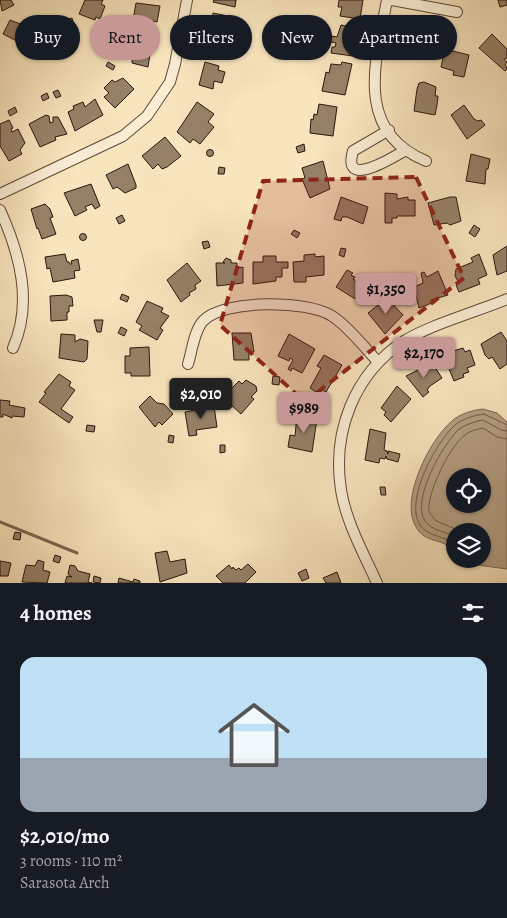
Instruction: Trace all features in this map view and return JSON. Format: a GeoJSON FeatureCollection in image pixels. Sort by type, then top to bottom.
{"type":"FeatureCollection","features":[{"type":"Feature","properties":{"kind":"street"},"geometry":{"type":"LineString","coordinates":[[0,194],[123,136],[147,116],[170,82],[176,64],[187,0]]}},
{"type":"Feature","properties":{"kind":"street"},"geometry":{"type":"LineString","coordinates":[[387,0],[373,88],[376,105],[389,130],[406,150],[426,162]]}},
{"type":"Feature","properties":{"kind":"street"},"geometry":{"type":"LineString","coordinates":[[392,0],[457,12]]}},
{"type":"Feature","properties":{"kind":"street"},"geometry":{"type":"LineString","coordinates":[[389,130],[353,151],[351,158],[353,166],[359,170],[368,171],[406,150]]}},
{"type":"Feature","properties":{"kind":"street"},"geometry":{"type":"LineString","coordinates":[[0,210],[16,253],[24,308],[20,331],[13,348]]}},
{"type":"Feature","properties":{"kind":"street"},"geometry":{"type":"LineString","coordinates":[[377,583],[350,519],[341,492],[340,436],[349,407],[361,384],[378,362],[405,341],[507,300]]}},
{"type":"Feature","properties":{"kind":"street"},"geometry":{"type":"LineString","coordinates":[[188,364],[202,322],[215,312],[230,308],[288,305],[306,306],[333,316],[378,362]]}},
{"type":"Feature","properties":{"kind":"highlighted area"},"geometry":{"type":"Polygon","coordinates":[[[416,177],[464,278],[305,402],[220,325],[263,181],[416,177]]]}},
{"type":"Feature","properties":{"kind":"water"},"geometry":{"type":"Polygon","coordinates":[[[483,409],[497,413],[507,422],[507,569],[491,567],[491,523],[446,523],[446,545],[427,538],[419,532],[412,515],[411,502],[414,486],[426,455],[443,430],[458,416],[483,409]]]}},
{"type":"Feature","properties":{"kind":"building"},"geometry":{"type":"Polygon","coordinates":[[[0,0],[11,0],[14,5],[2,11],[0,0]]]}},
{"type":"Feature","properties":{"kind":"building"},"geometry":{"type":"Polygon","coordinates":[[[85,0],[103,0],[101,4],[105,6],[102,15],[90,15],[90,18],[79,14],[85,0]]]}},
{"type":"Feature","properties":{"kind":"building"},"geometry":{"type":"Polygon","coordinates":[[[214,0],[236,0],[235,7],[213,2],[214,0]]]}},
{"type":"Feature","properties":{"kind":"building"},"geometry":{"type":"Polygon","coordinates":[[[339,0],[363,0],[361,15],[340,16],[342,7],[338,7],[339,0]]]}},
{"type":"Feature","properties":{"kind":"building"},"geometry":{"type":"Polygon","coordinates":[[[498,0],[507,0],[507,5],[500,7],[498,0]]]}},
{"type":"Feature","properties":{"kind":"building"},"geometry":{"type":"Polygon","coordinates":[[[136,3],[160,6],[158,15],[134,15],[136,3]]]}},
{"type":"Feature","properties":{"kind":"building"},"geometry":{"type":"Polygon","coordinates":[[[10,20],[15,22],[15,40],[3,34],[10,20]]]}},
{"type":"Feature","properties":{"kind":"building"},"geometry":{"type":"Polygon","coordinates":[[[342,25],[342,54],[332,53],[332,47],[335,47],[336,43],[332,42],[332,36],[337,37],[342,25]]]}},
{"type":"Feature","properties":{"kind":"building"},"geometry":{"type":"Polygon","coordinates":[[[492,34],[507,49],[507,58],[504,59],[507,62],[505,64],[507,69],[505,71],[479,48],[492,34]]]}},
{"type":"Feature","properties":{"kind":"building"},"geometry":{"type":"Polygon","coordinates":[[[457,52],[469,55],[464,77],[453,75],[454,71],[441,67],[443,60],[457,60],[457,52]]]}},
{"type":"Feature","properties":{"kind":"building"},"geometry":{"type":"Polygon","coordinates":[[[132,60],[149,60],[148,67],[132,63],[132,60]]]}},
{"type":"Feature","properties":{"kind":"building"},"geometry":{"type":"Polygon","coordinates":[[[108,62],[115,66],[113,70],[106,66],[108,62]]]}},
{"type":"Feature","properties":{"kind":"building"},"geometry":{"type":"Polygon","coordinates":[[[205,62],[219,66],[218,70],[225,72],[222,83],[214,81],[213,89],[199,85],[205,62]]]}},
{"type":"Feature","properties":{"kind":"building"},"geometry":{"type":"Polygon","coordinates":[[[342,62],[352,64],[345,95],[322,91],[326,72],[329,73],[331,64],[341,65],[342,62]]]}},
{"type":"Feature","properties":{"kind":"building"},"geometry":{"type":"Polygon","coordinates":[[[123,78],[134,89],[115,108],[104,97],[109,93],[104,88],[112,80],[115,82],[123,78]]]}},
{"type":"Feature","properties":{"kind":"building"},"geometry":{"type":"Polygon","coordinates":[[[424,82],[436,87],[435,96],[438,96],[435,115],[414,111],[419,83],[424,82]]]}},
{"type":"Feature","properties":{"kind":"building"},"geometry":{"type":"Polygon","coordinates":[[[58,90],[61,96],[56,98],[53,92],[58,90]]]}},
{"type":"Feature","properties":{"kind":"building"},"geometry":{"type":"Polygon","coordinates":[[[47,93],[49,98],[43,101],[41,96],[47,93]]]}},
{"type":"Feature","properties":{"kind":"building"},"geometry":{"type":"Polygon","coordinates":[[[95,99],[103,115],[75,131],[68,112],[74,109],[73,106],[83,102],[85,107],[95,99]]]}},
{"type":"Feature","properties":{"kind":"building"},"geometry":{"type":"Polygon","coordinates":[[[197,102],[214,114],[208,122],[214,127],[200,144],[193,139],[190,143],[177,132],[197,102]]]}},
{"type":"Feature","properties":{"kind":"building"},"geometry":{"type":"Polygon","coordinates":[[[319,104],[337,107],[333,136],[310,133],[311,119],[313,120],[314,114],[317,115],[319,104]]]}},
{"type":"Feature","properties":{"kind":"building"},"geometry":{"type":"Polygon","coordinates":[[[464,105],[474,119],[481,120],[485,125],[467,139],[451,115],[464,105]]]}},
{"type":"Feature","properties":{"kind":"building"},"geometry":{"type":"Polygon","coordinates":[[[15,107],[17,112],[10,116],[8,111],[15,107]]]}},
{"type":"Feature","properties":{"kind":"building"},"geometry":{"type":"Polygon","coordinates":[[[46,115],[49,116],[50,123],[53,122],[53,117],[58,117],[67,134],[55,137],[56,140],[40,147],[29,124],[46,115]]]}},
{"type":"Feature","properties":{"kind":"building"},"geometry":{"type":"Polygon","coordinates":[[[9,120],[13,128],[11,129],[12,132],[18,129],[25,143],[20,150],[22,154],[9,161],[0,146],[0,124],[9,120]]]}},
{"type":"Feature","properties":{"kind":"building"},"geometry":{"type":"Polygon","coordinates":[[[165,137],[181,156],[167,167],[162,169],[158,164],[153,169],[142,156],[165,137]]]}},
{"type":"Feature","properties":{"kind":"building"},"geometry":{"type":"Polygon","coordinates":[[[304,144],[305,151],[298,153],[296,147],[304,144]]]}},
{"type":"Feature","properties":{"kind":"building"},"geometry":{"type":"Polygon","coordinates":[[[210,149],[214,153],[210,157],[206,153],[210,149]]]}},
{"type":"Feature","properties":{"kind":"building"},"geometry":{"type":"Polygon","coordinates":[[[471,154],[490,159],[488,169],[486,169],[485,184],[466,181],[471,154]]]}},
{"type":"Feature","properties":{"kind":"building"},"geometry":{"type":"Polygon","coordinates":[[[323,161],[330,189],[310,198],[302,179],[305,178],[302,168],[323,161]]]}},
{"type":"Feature","properties":{"kind":"building"},"geometry":{"type":"Polygon","coordinates":[[[128,164],[136,188],[125,193],[117,187],[113,189],[106,175],[128,164]]]}},
{"type":"Feature","properties":{"kind":"building"},"geometry":{"type":"Polygon","coordinates":[[[219,167],[225,168],[224,174],[218,174],[219,167]]]}},
{"type":"Feature","properties":{"kind":"building"},"geometry":{"type":"Polygon","coordinates":[[[91,184],[100,206],[95,209],[92,204],[85,207],[87,210],[75,216],[64,193],[91,184]]]}},
{"type":"Feature","properties":{"kind":"building"},"geometry":{"type":"Polygon","coordinates":[[[385,193],[397,194],[397,199],[408,197],[408,200],[415,200],[415,216],[397,216],[397,218],[392,218],[392,223],[385,223],[385,193]]]}},
{"type":"Feature","properties":{"kind":"building"},"geometry":{"type":"Polygon","coordinates":[[[341,197],[368,207],[363,224],[347,217],[342,217],[341,221],[334,219],[341,197]]]}},
{"type":"Feature","properties":{"kind":"building"},"geometry":{"type":"Polygon","coordinates":[[[456,197],[461,221],[450,225],[447,223],[434,225],[428,203],[456,197]]]}},
{"type":"Feature","properties":{"kind":"building"},"geometry":{"type":"Polygon","coordinates":[[[45,204],[50,209],[53,217],[50,218],[56,234],[42,239],[31,209],[45,204]]]}},
{"type":"Feature","properties":{"kind":"building"},"geometry":{"type":"Polygon","coordinates":[[[122,215],[125,221],[119,224],[116,218],[122,215]]]}},
{"type":"Feature","properties":{"kind":"building"},"geometry":{"type":"Polygon","coordinates":[[[474,225],[480,229],[475,237],[469,233],[474,225]]]}},
{"type":"Feature","properties":{"kind":"building"},"geometry":{"type":"Polygon","coordinates":[[[294,230],[300,233],[297,238],[291,234],[294,230]]]}},
{"type":"Feature","properties":{"kind":"building"},"geometry":{"type":"Polygon","coordinates":[[[83,234],[86,237],[83,240],[80,237],[83,234]]]}},
{"type":"Feature","properties":{"kind":"building"},"geometry":{"type":"Polygon","coordinates":[[[208,241],[210,247],[204,249],[202,242],[208,241]]]}},
{"type":"Feature","properties":{"kind":"building"},"geometry":{"type":"Polygon","coordinates":[[[507,246],[507,271],[497,275],[493,255],[507,246]]]}},
{"type":"Feature","properties":{"kind":"building"},"geometry":{"type":"Polygon","coordinates":[[[341,248],[346,249],[344,257],[339,255],[341,248]]]}},
{"type":"Feature","properties":{"kind":"building"},"geometry":{"type":"Polygon","coordinates":[[[65,254],[67,262],[70,264],[72,264],[71,261],[78,259],[80,270],[74,271],[75,278],[53,282],[50,268],[47,269],[45,257],[65,254]]]}},
{"type":"Feature","properties":{"kind":"building"},"geometry":{"type":"Polygon","coordinates":[[[315,254],[315,257],[324,256],[324,275],[306,277],[306,282],[294,282],[293,262],[304,261],[304,255],[315,254]]]}},
{"type":"Feature","properties":{"kind":"building"},"geometry":{"type":"Polygon","coordinates":[[[479,254],[487,275],[478,279],[480,284],[459,292],[456,285],[459,283],[455,276],[456,269],[473,262],[471,258],[479,254]]]}},
{"type":"Feature","properties":{"kind":"building"},"geometry":{"type":"Polygon","coordinates":[[[263,256],[276,256],[276,262],[288,262],[288,268],[282,268],[282,277],[276,277],[276,281],[253,284],[253,262],[263,262],[263,256]]]}},
{"type":"Feature","properties":{"kind":"building"},"geometry":{"type":"Polygon","coordinates":[[[226,258],[231,260],[231,263],[237,263],[237,268],[243,267],[243,283],[217,286],[216,263],[225,263],[223,262],[226,258]]]}},
{"type":"Feature","properties":{"kind":"building"},"geometry":{"type":"Polygon","coordinates":[[[187,263],[201,281],[195,285],[196,289],[189,293],[190,295],[181,302],[167,280],[187,263]]]}},
{"type":"Feature","properties":{"kind":"building"},"geometry":{"type":"Polygon","coordinates":[[[347,270],[353,273],[351,275],[355,277],[353,279],[369,290],[360,302],[336,287],[347,270]]]}},
{"type":"Feature","properties":{"kind":"building"},"geometry":{"type":"Polygon","coordinates":[[[438,271],[448,295],[431,300],[432,303],[419,308],[414,287],[423,283],[421,273],[424,272],[427,277],[438,271]]]}},
{"type":"Feature","properties":{"kind":"building"},"geometry":{"type":"Polygon","coordinates":[[[400,282],[404,293],[399,295],[394,284],[400,282]]]}},
{"type":"Feature","properties":{"kind":"building"},"geometry":{"type":"Polygon","coordinates":[[[122,294],[129,297],[127,302],[120,299],[122,294]]]}},
{"type":"Feature","properties":{"kind":"building"},"geometry":{"type":"Polygon","coordinates":[[[66,295],[72,297],[73,306],[69,306],[67,320],[51,321],[50,296],[66,295]]]}},
{"type":"Feature","properties":{"kind":"building"},"geometry":{"type":"Polygon","coordinates":[[[387,298],[403,315],[385,334],[368,313],[387,298]]]}},
{"type":"Feature","properties":{"kind":"building"},"geometry":{"type":"Polygon","coordinates":[[[147,301],[163,308],[161,312],[169,316],[160,328],[163,330],[157,340],[139,330],[142,326],[136,322],[147,301]]]}},
{"type":"Feature","properties":{"kind":"building"},"geometry":{"type":"Polygon","coordinates":[[[94,320],[103,320],[101,332],[97,332],[94,320]]]}},
{"type":"Feature","properties":{"kind":"building"},"geometry":{"type":"Polygon","coordinates":[[[121,327],[127,330],[124,336],[118,333],[121,327]]]}},
{"type":"Feature","properties":{"kind":"building"},"geometry":{"type":"Polygon","coordinates":[[[501,332],[507,341],[507,364],[500,369],[492,357],[489,359],[485,355],[481,344],[501,332]]]}},
{"type":"Feature","properties":{"kind":"building"},"geometry":{"type":"Polygon","coordinates":[[[232,333],[251,333],[254,352],[249,352],[249,360],[234,360],[232,333]]]}},
{"type":"Feature","properties":{"kind":"building"},"geometry":{"type":"Polygon","coordinates":[[[61,334],[75,335],[75,342],[80,339],[88,341],[87,359],[84,362],[59,358],[61,334]]]}},
{"type":"Feature","properties":{"kind":"building"},"geometry":{"type":"Polygon","coordinates":[[[289,334],[315,349],[302,373],[292,368],[291,371],[288,369],[293,360],[290,358],[289,361],[278,356],[289,334]]]}},
{"type":"Feature","properties":{"kind":"building"},"geometry":{"type":"Polygon","coordinates":[[[149,347],[150,376],[131,376],[131,373],[125,373],[125,356],[130,356],[130,348],[149,347]]]}},
{"type":"Feature","properties":{"kind":"building"},"geometry":{"type":"Polygon","coordinates":[[[463,348],[465,352],[470,350],[475,365],[467,368],[469,372],[463,374],[464,377],[454,381],[443,354],[463,348]]]}},
{"type":"Feature","properties":{"kind":"building"},"geometry":{"type":"Polygon","coordinates":[[[324,355],[342,365],[326,392],[322,390],[319,394],[310,388],[321,368],[317,366],[324,355]]]}},
{"type":"Feature","properties":{"kind":"building"},"geometry":{"type":"Polygon","coordinates":[[[426,366],[428,369],[434,366],[442,378],[430,386],[427,390],[429,392],[423,397],[406,376],[426,366]]]}},
{"type":"Feature","properties":{"kind":"building"},"geometry":{"type":"Polygon","coordinates":[[[59,374],[71,382],[69,386],[75,390],[61,409],[73,417],[69,423],[39,402],[46,393],[44,392],[59,374]]]}},
{"type":"Feature","properties":{"kind":"building"},"geometry":{"type":"Polygon","coordinates":[[[273,376],[280,377],[279,385],[272,384],[273,376]]]}},
{"type":"Feature","properties":{"kind":"building"},"geometry":{"type":"Polygon","coordinates":[[[246,380],[256,386],[257,391],[251,397],[254,399],[241,414],[230,404],[232,402],[225,395],[239,381],[242,384],[246,380]]]}},
{"type":"Feature","properties":{"kind":"building"},"geometry":{"type":"Polygon","coordinates":[[[397,386],[411,399],[391,422],[384,415],[386,412],[381,408],[397,386]]]}},
{"type":"Feature","properties":{"kind":"building"},"geometry":{"type":"Polygon","coordinates":[[[150,396],[157,403],[164,404],[173,414],[162,425],[159,422],[155,427],[139,407],[150,396]]]}},
{"type":"Feature","properties":{"kind":"building"},"geometry":{"type":"Polygon","coordinates":[[[297,397],[302,400],[299,406],[294,404],[297,397]]]}},
{"type":"Feature","properties":{"kind":"building"},"geometry":{"type":"Polygon","coordinates":[[[0,400],[10,401],[9,405],[25,408],[24,417],[12,416],[12,418],[3,414],[3,417],[0,417],[0,400]]]}},
{"type":"Feature","properties":{"kind":"building"},"geometry":{"type":"Polygon","coordinates":[[[214,406],[217,427],[196,430],[197,435],[189,436],[185,412],[214,406]]]}},
{"type":"Feature","properties":{"kind":"building"},"geometry":{"type":"Polygon","coordinates":[[[297,415],[317,419],[312,452],[288,447],[290,435],[295,436],[297,415]]]}},
{"type":"Feature","properties":{"kind":"building"},"geometry":{"type":"Polygon","coordinates":[[[87,425],[95,426],[94,432],[86,431],[87,425]]]}},
{"type":"Feature","properties":{"kind":"building"},"geometry":{"type":"Polygon","coordinates":[[[370,429],[386,433],[384,450],[388,454],[388,451],[400,454],[398,462],[387,459],[386,456],[385,459],[380,458],[379,463],[365,460],[370,429]]]}},
{"type":"Feature","properties":{"kind":"building"},"geometry":{"type":"Polygon","coordinates":[[[169,435],[174,436],[173,443],[168,442],[169,435]]]}},
{"type":"Feature","properties":{"kind":"building"},"geometry":{"type":"Polygon","coordinates":[[[220,445],[225,445],[225,452],[220,453],[220,445]]]}},
{"type":"Feature","properties":{"kind":"building"},"geometry":{"type":"Polygon","coordinates":[[[380,487],[385,487],[386,495],[381,495],[380,487]]]}},
{"type":"Feature","properties":{"kind":"building"},"geometry":{"type":"Polygon","coordinates":[[[15,532],[21,533],[20,540],[13,539],[15,532]]]}},
{"type":"Feature","properties":{"kind":"building"},"geometry":{"type":"Polygon","coordinates":[[[167,551],[170,562],[185,559],[187,573],[160,582],[155,553],[167,551]]]}},
{"type":"Feature","properties":{"kind":"building"},"geometry":{"type":"Polygon","coordinates":[[[55,555],[61,557],[59,563],[53,561],[55,555]]]}},
{"type":"Feature","properties":{"kind":"building"},"geometry":{"type":"Polygon","coordinates":[[[38,560],[44,562],[43,570],[50,572],[47,583],[22,582],[26,565],[35,566],[38,560]]]}},
{"type":"Feature","properties":{"kind":"building"},"geometry":{"type":"Polygon","coordinates":[[[0,561],[11,563],[8,576],[0,576],[0,561]]]}},
{"type":"Feature","properties":{"kind":"building"},"geometry":{"type":"Polygon","coordinates":[[[248,564],[256,572],[245,583],[223,583],[216,576],[229,565],[232,569],[233,567],[236,570],[239,568],[241,570],[248,564]]]}},
{"type":"Feature","properties":{"kind":"building"},"geometry":{"type":"Polygon","coordinates":[[[70,565],[75,566],[78,571],[90,574],[88,582],[92,583],[65,583],[67,576],[72,577],[68,574],[70,565]]]}},
{"type":"Feature","properties":{"kind":"building"},"geometry":{"type":"Polygon","coordinates":[[[306,569],[309,578],[302,581],[298,573],[306,569]]]}},
{"type":"Feature","properties":{"kind":"building"},"geometry":{"type":"Polygon","coordinates":[[[337,572],[341,583],[326,583],[323,578],[337,572]]]}},
{"type":"Feature","properties":{"kind":"building"},"geometry":{"type":"Polygon","coordinates":[[[94,576],[101,578],[100,583],[93,582],[94,576]]]}},
{"type":"Feature","properties":{"kind":"building"},"geometry":{"type":"Polygon","coordinates":[[[119,578],[133,582],[134,579],[140,581],[140,583],[118,583],[119,578]]]}},
{"type":"Feature","properties":{"kind":"waterway"},"geometry":{"type":"LineString","coordinates":[[0,522],[77,553]]}}]}
